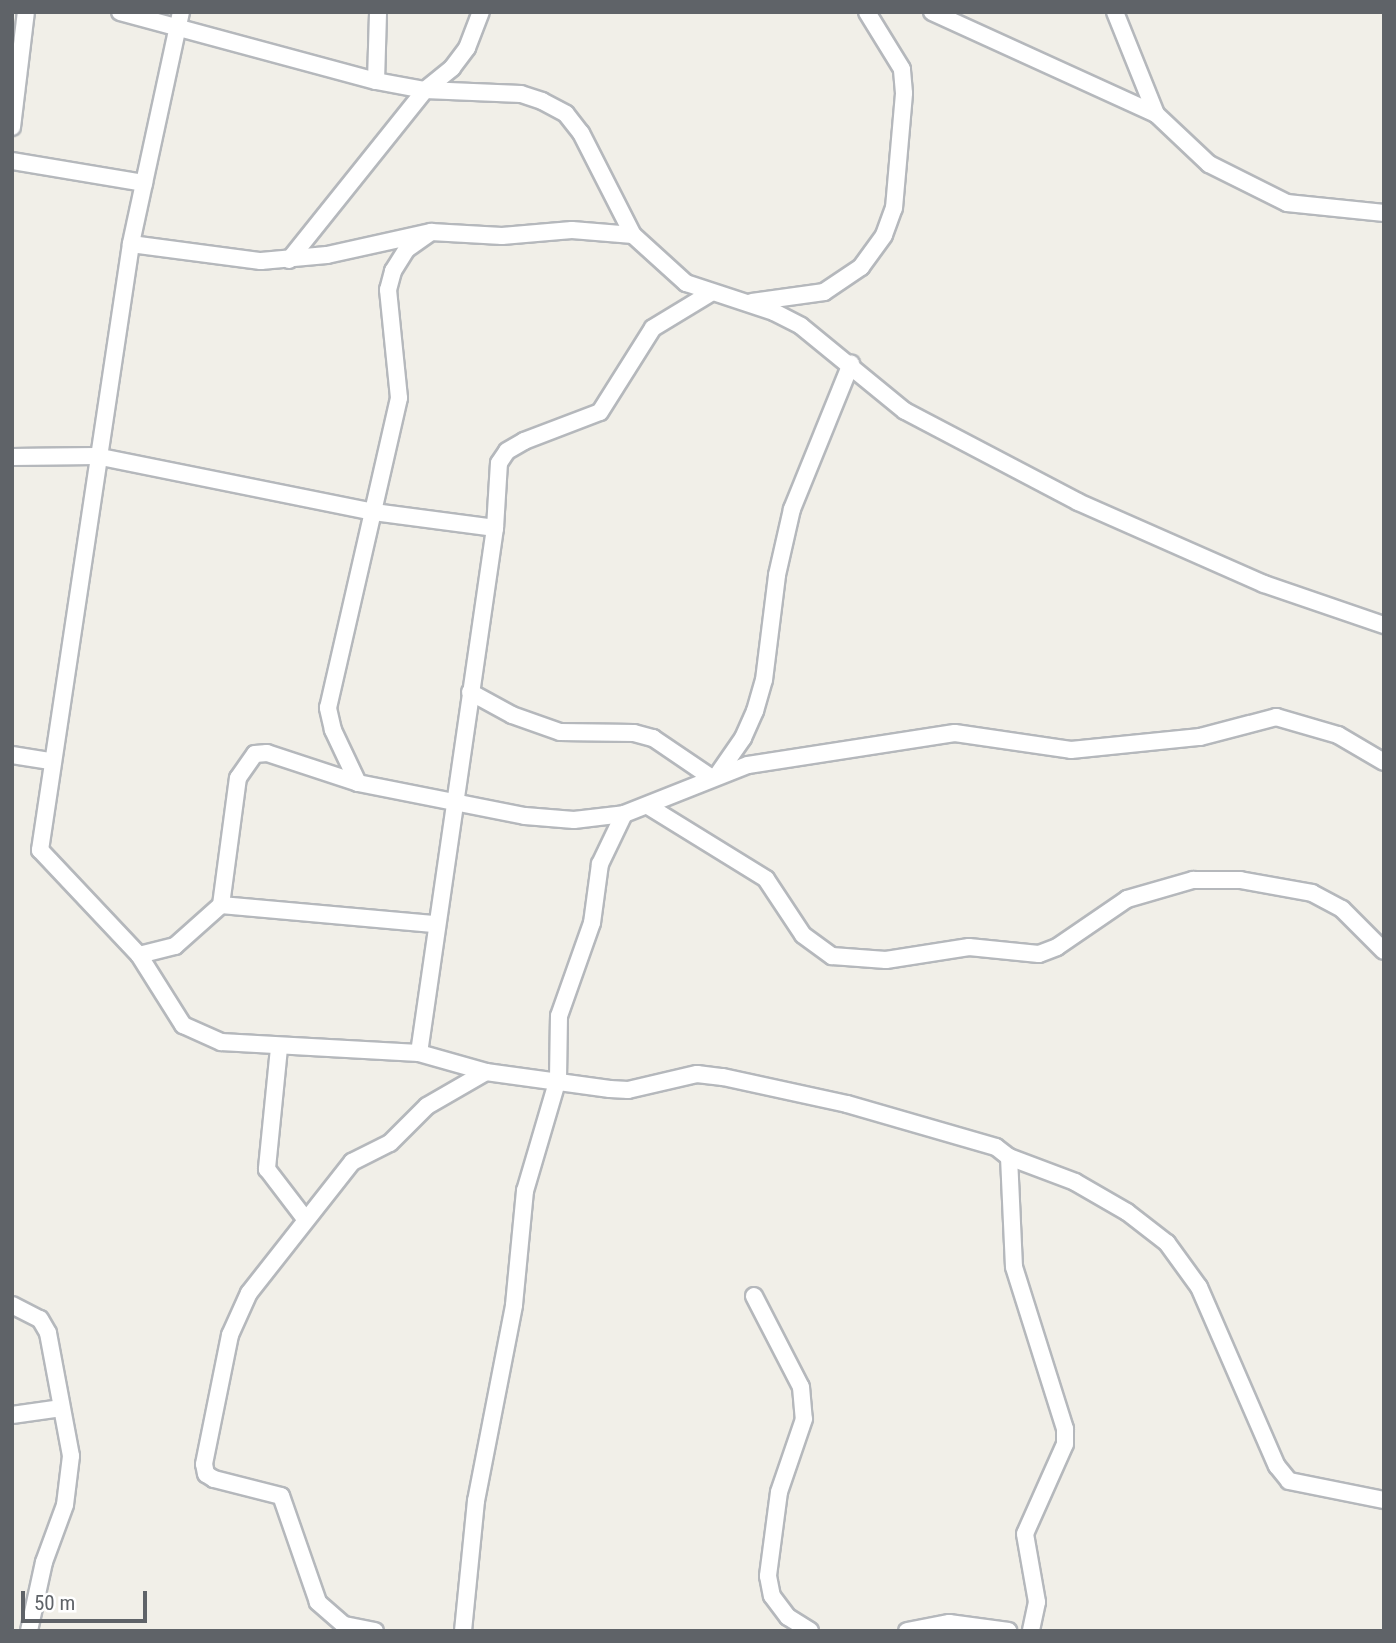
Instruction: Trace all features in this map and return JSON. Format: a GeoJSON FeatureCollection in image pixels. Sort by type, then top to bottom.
{"type":"FeatureCollection","features":[{"type":"Feature","properties":{"kind":"street"},"geometry":{"type":"LineString","coordinates":[[12,127],[26,12]]}},
{"type":"Feature","properties":{"kind":"street"},"geometry":{"type":"LineString","coordinates":[[120,12],[180,20],[376,81],[425,90],[521,94],[566,114],[581,133],[633,235],[661,265],[709,294],[743,303],[801,326],[851,364],[905,411],[1078,502],[1264,584],[1384,625]]}},
{"type":"Feature","properties":{"kind":"street"},"geometry":{"type":"LineString","coordinates":[[376,81],[378,12]]}},
{"type":"Feature","properties":{"kind":"street"},"geometry":{"type":"LineString","coordinates":[[289,260],[425,90],[452,68],[467,48],[481,12]]}},
{"type":"Feature","properties":{"kind":"street"},"geometry":{"type":"LineString","coordinates":[[743,303],[824,292],[861,267],[884,235],[894,208],[904,93],[902,69],[867,12]]}},
{"type":"Feature","properties":{"kind":"street"},"geometry":{"type":"LineString","coordinates":[[932,12],[1156,114],[1209,164],[1248,187],[1319,209],[1384,213]]}},
{"type":"Feature","properties":{"kind":"street"},"geometry":{"type":"LineString","coordinates":[[1115,12],[1156,114]]}},
{"type":"Feature","properties":{"kind":"street"},"geometry":{"type":"LineString","coordinates":[[180,20],[131,244],[96,456],[40,850],[139,955],[168,1008],[196,1034],[221,1042],[279,1048],[419,1053],[486,1072],[558,1079],[628,1090],[697,1074],[723,1077],[847,1104],[996,1147],[1009,1157],[1074,1182],[1127,1212],[1167,1243],[1199,1287],[1277,1466],[1289,1481],[1384,1500]]}},
{"type":"Feature","properties":{"kind":"street"},"geometry":{"type":"LineString","coordinates":[[12,161],[144,183]]}},
{"type":"Feature","properties":{"kind":"street"},"geometry":{"type":"LineString","coordinates":[[131,244],[261,261],[289,260],[431,232],[502,236],[572,230],[633,235]]}},
{"type":"Feature","properties":{"kind":"street"},"geometry":{"type":"LineString","coordinates":[[358,783],[333,730],[328,708],[399,398],[388,290],[407,249],[431,232]]}},
{"type":"Feature","properties":{"kind":"street"},"geometry":{"type":"LineString","coordinates":[[419,1053],[453,800],[495,528],[495,482],[507,451],[600,412],[653,328],[709,294]]}},
{"type":"Feature","properties":{"kind":"street"},"geometry":{"type":"LineString","coordinates":[[715,776],[755,711],[764,680],[777,575],[792,509],[851,364]]}},
{"type":"Feature","properties":{"kind":"street"},"geometry":{"type":"LineString","coordinates":[[12,457],[96,456],[374,512],[495,528]]}},
{"type":"Feature","properties":{"kind":"street"},"geometry":{"type":"LineString","coordinates":[[470,692],[512,715],[561,732],[634,733],[653,738],[715,776]]}},
{"type":"Feature","properties":{"kind":"street"},"geometry":{"type":"LineString","coordinates":[[139,955],[175,946],[221,905],[238,778],[246,761],[267,752],[358,783],[550,818],[624,814],[748,765],[946,734],[977,733],[1027,747],[1071,750],[1200,737],[1276,717],[1338,736],[1384,762]]}},
{"type":"Feature","properties":{"kind":"street"},"geometry":{"type":"LineString","coordinates":[[12,755],[51,761]]}},
{"type":"Feature","properties":{"kind":"street"},"geometry":{"type":"LineString","coordinates":[[648,806],[766,879],[803,935],[832,956],[886,960],[969,947],[1039,954],[1057,947],[1127,899],[1193,880],[1240,880],[1312,893],[1342,909],[1384,951]]}},
{"type":"Feature","properties":{"kind":"street"},"geometry":{"type":"LineString","coordinates":[[463,1631],[476,1501],[514,1305],[525,1191],[558,1079],[556,1035],[565,995],[593,923],[600,864],[624,814]]}},
{"type":"Feature","properties":{"kind":"street"},"geometry":{"type":"LineString","coordinates":[[221,905],[436,924]]}},
{"type":"Feature","properties":{"kind":"street"},"geometry":{"type":"LineString","coordinates":[[279,1048],[267,1169],[306,1220]]}},
{"type":"Feature","properties":{"kind":"street"},"geometry":{"type":"LineString","coordinates":[[375,1631],[344,1625],[318,1602],[281,1496],[214,1479],[206,1474],[204,1464],[237,1313],[352,1162],[390,1143],[427,1106],[486,1072]]}},
{"type":"Feature","properties":{"kind":"street"},"geometry":{"type":"LineString","coordinates":[[1009,1157],[1014,1267],[1065,1429],[1065,1444],[1025,1534],[1037,1602],[1031,1631]]}},
{"type":"Feature","properties":{"kind":"street"},"geometry":{"type":"LineString","coordinates":[[754,1297],[801,1387],[804,1419],[779,1492],[768,1576],[772,1596],[789,1617],[810,1631]]}},
{"type":"Feature","properties":{"kind":"street"},"geometry":{"type":"LineString","coordinates":[[12,1305],[40,1319],[48,1333],[71,1455],[69,1485],[44,1562],[29,1631]]}},
{"type":"Feature","properties":{"kind":"street"},"geometry":{"type":"LineString","coordinates":[[12,1415],[62,1408]]}},
{"type":"Feature","properties":{"kind":"street"},"geometry":{"type":"LineString","coordinates":[[907,1631],[949,1623],[1008,1631]]}}]}
